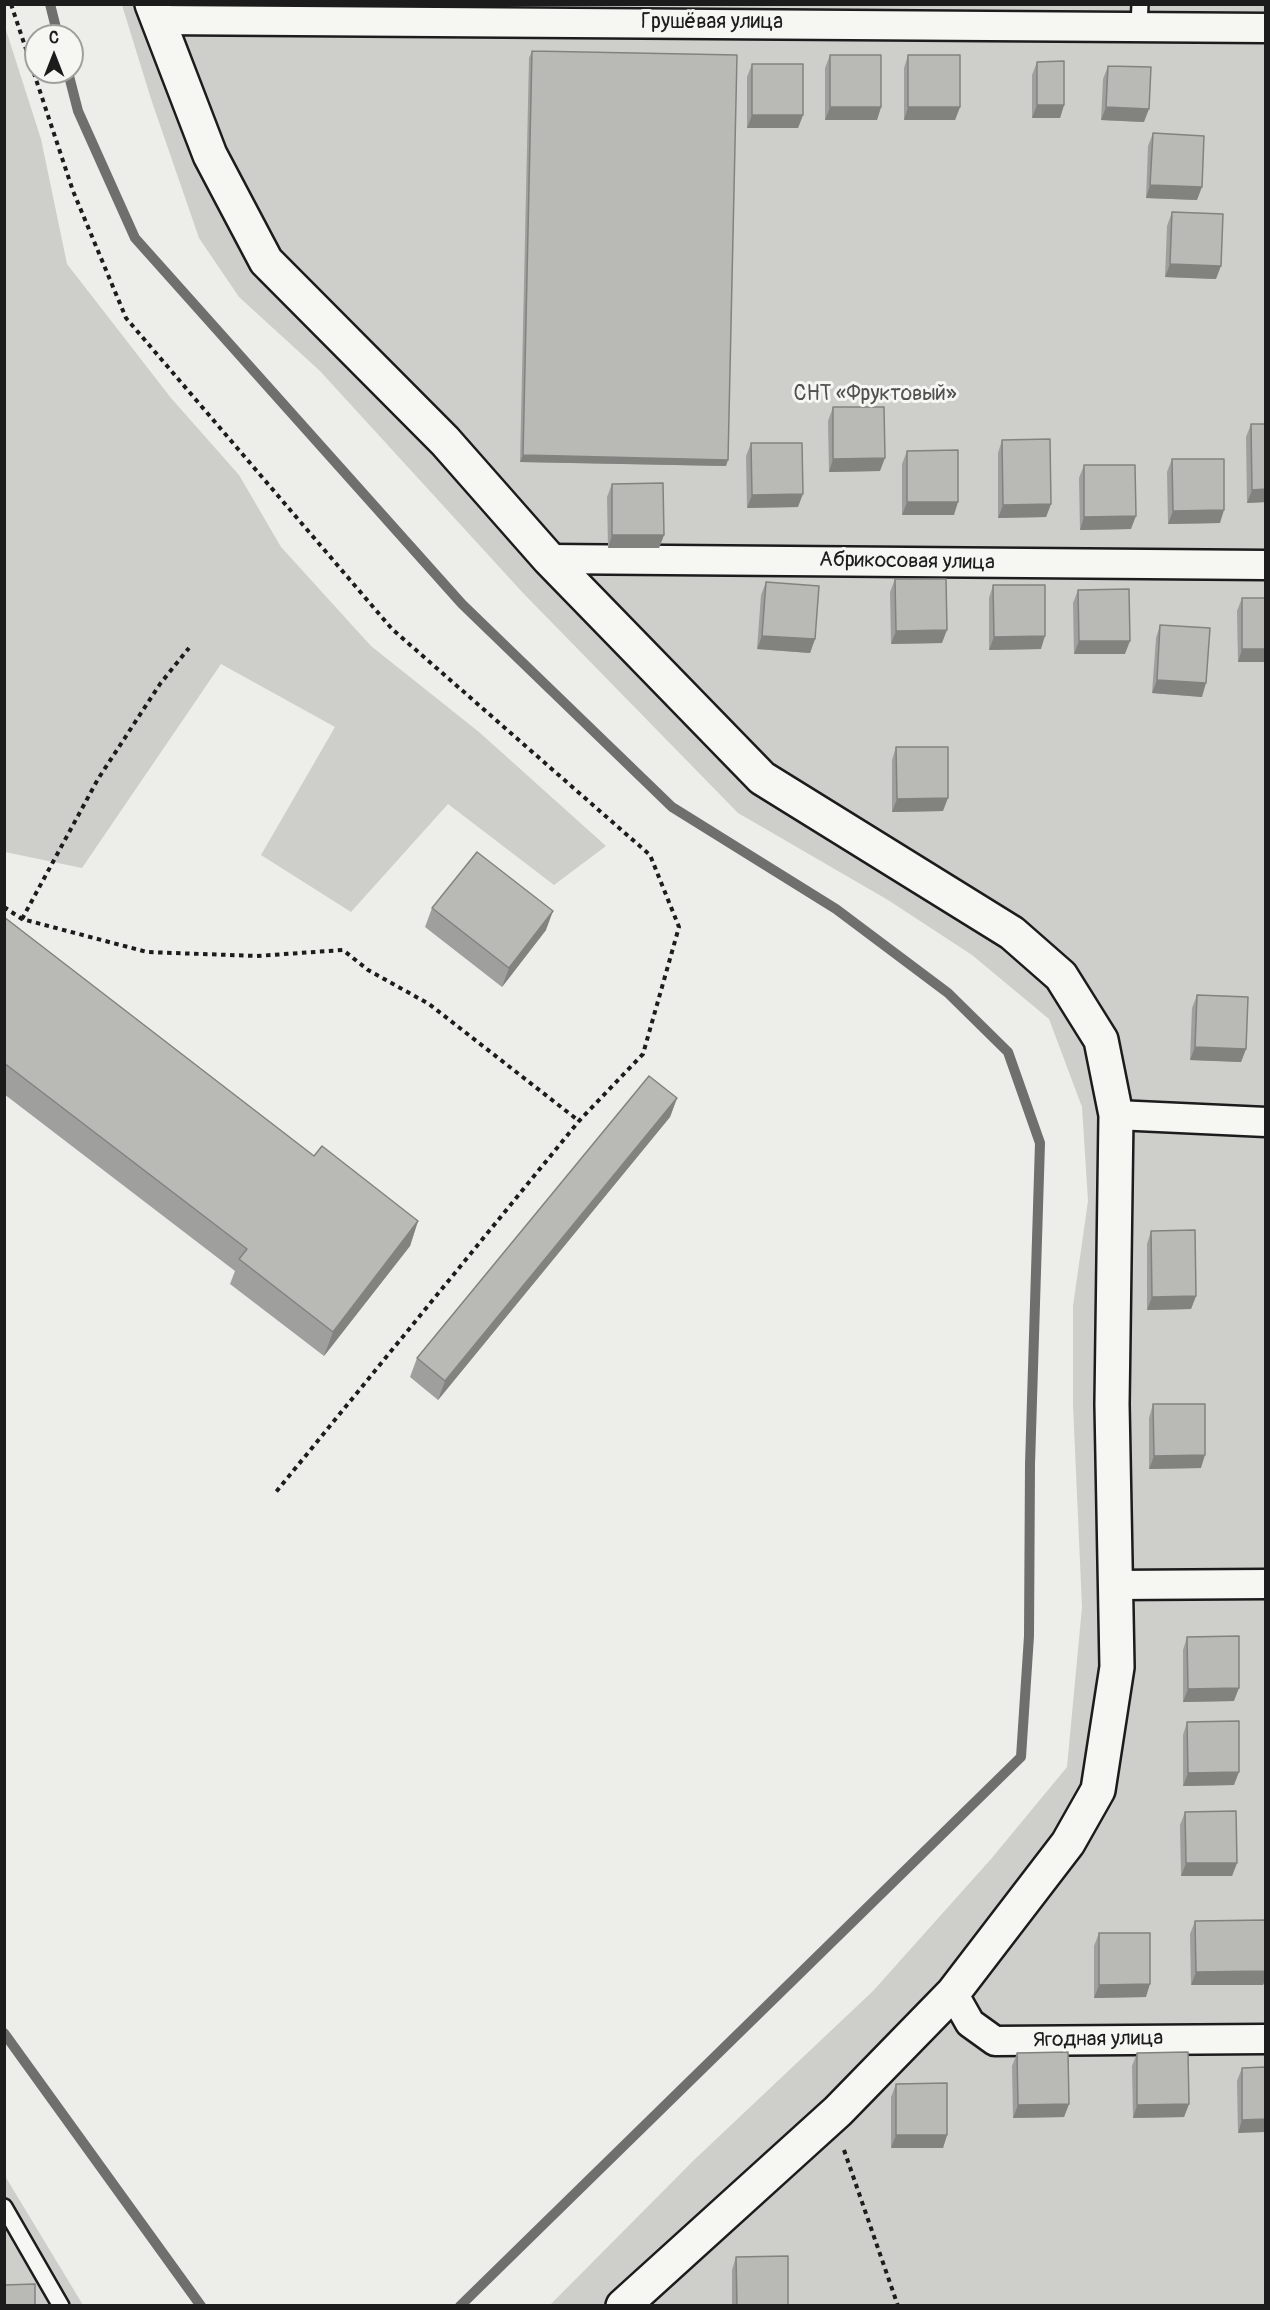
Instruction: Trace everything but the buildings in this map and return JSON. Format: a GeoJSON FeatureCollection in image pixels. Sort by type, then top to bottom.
{"type":"FeatureCollection","features":[{"type":"Feature","properties":{"kind":"street","name":"Грушёвая улица"},"geometry":{"type":"LineString","coordinates":[[155,12],[1139,15],[1266,28]]}},
{"type":"Feature","properties":{"kind":"street"},"geometry":{"type":"LineString","coordinates":[[155,12],[210,155],[266,261],[445,441],[549,559],[762,778],[1012,933],[1061,976],[1101,1040],[1116,1115],[1113,1381],[1114,1585],[1117,1667],[1098,1790],[1068,1843],[953,1993],[838,2111],[623,2306]]}},
{"type":"Feature","properties":{"kind":"street","name":"Абрикосовая улица"},"geometry":{"type":"LineString","coordinates":[[549,559],[1266,565]]}},
{"type":"Feature","properties":{"kind":"street"},"geometry":{"type":"LineString","coordinates":[[1116,1115],[1266,1122]]}},
{"type":"Feature","properties":{"kind":"street"},"geometry":{"type":"LineString","coordinates":[[1114,1585],[1266,1584]]}},
{"type":"Feature","properties":{"kind":"street","name":"Ягодная улица"},"geometry":{"type":"LineString","coordinates":[[953,1993],[970,2023],[995,2041],[1266,2039]]}},
{"type":"Feature","properties":{"kind":"lane"},"geometry":{"type":"LineString","coordinates":[[4,2207],[62,2306]]}},
{"type":"Feature","properties":{"kind":"path"},"geometry":{"type":"LineString","coordinates":[[11,4],[73,191],[126,318],[392,629],[650,855],[679,927],[643,1054],[579,1121],[276,1492]]}},
{"type":"Feature","properties":{"kind":"path"},"geometry":{"type":"LineString","coordinates":[[22,919],[98,779],[160,684],[189,648]]}},
{"type":"Feature","properties":{"kind":"path"},"geometry":{"type":"LineString","coordinates":[[4,907],[22,919],[147,952],[257,956],[344,950],[368,970],[429,1004],[579,1121]]}},
{"type":"Feature","properties":{"kind":"path"},"geometry":{"type":"LineString","coordinates":[[838,2111],[847,2163],[898,2306]]}},
{"type":"Feature","properties":{"kind":"green space","name":"СНТ «Фруктовый»"},"geometry":{"type":"Polygon","coordinates":[[[122,5],[1265,5],[1265,2305],[550,2305],[694,2160],[873,1991],[991,1859],[1067,1767],[1082,1607],[1073,1405],[1073,1306],[1088,1201],[1082,1107],[1049,1019],[972,955],[888,900],[738,813],[523,593],[320,371],[239,297],[199,238],[151,99],[122,5]]]}},
{"type":"Feature","properties":{"kind":"green space"},"geometry":{"type":"Polygon","coordinates":[[[5,27],[41,139],[67,264],[171,398],[239,475],[281,547],[371,646],[479,732],[606,846],[554,885],[448,804],[351,912],[261,855],[335,727],[221,664],[82,868],[5,852],[5,27]]]}},
{"type":"Feature","properties":{"kind":"green space"},"geometry":{"type":"Polygon","coordinates":[[[5,2176],[83,2305],[5,2305],[5,2176]]]}},
{"type":"Feature","properties":{"kind":"waterway"},"geometry":{"type":"LineString","coordinates":[[50,4],[55,24]]}},
{"type":"Feature","properties":{"kind":"waterway"},"geometry":{"type":"LineString","coordinates":[[71,84],[78,111],[135,238],[462,604],[672,807],[836,909],[948,993],[1008,1052],[1040,1143],[1030,1464],[1029,1636],[1021,1757],[460,2306]]}},
{"type":"Feature","properties":{"kind":"waterway"},"geometry":{"type":"LineString","coordinates":[[4,2033],[201,2306]]}}]}
